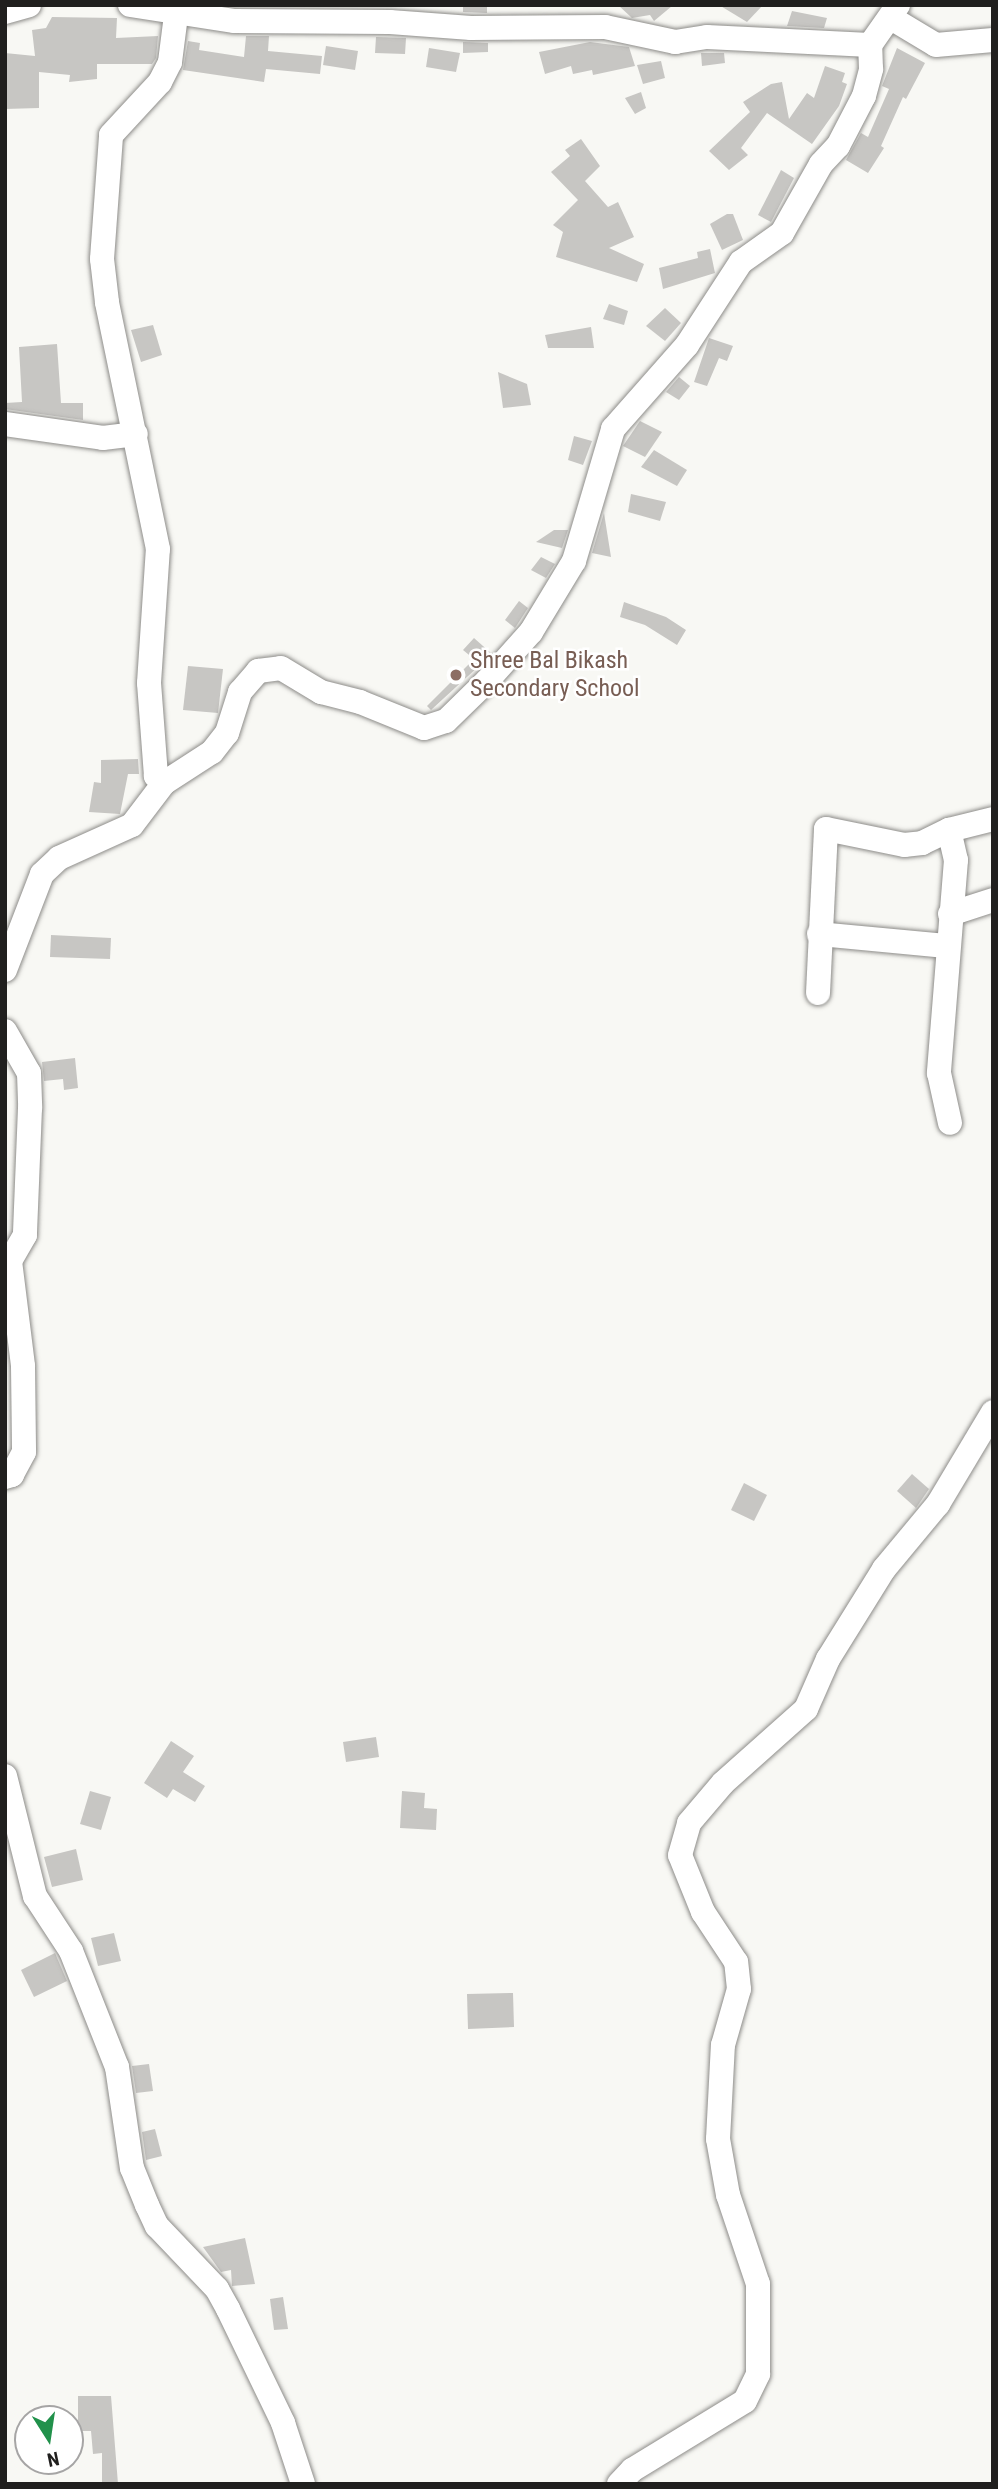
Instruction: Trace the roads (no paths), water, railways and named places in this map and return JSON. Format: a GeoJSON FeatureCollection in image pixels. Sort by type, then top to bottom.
{"type":"FeatureCollection","features":[{"type":"Feature","properties":{"kind":"street"},"geometry":{"type":"LineString","coordinates":[[5,12],[29,5]]}},
{"type":"Feature","properties":{"kind":"street"},"geometry":{"type":"LineString","coordinates":[[130,5],[235,21],[390,22],[471,28],[605,27],[675,41],[707,37],[870,45]]}},
{"type":"Feature","properties":{"kind":"street"},"geometry":{"type":"LineString","coordinates":[[164,783],[156,776],[149,683],[158,549],[107,302],[103,214],[111,135],[160,82],[170,62],[168,10]]}},
{"type":"Feature","properties":{"kind":"street"},"geometry":{"type":"LineString","coordinates":[[5,970],[42,874],[75,849],[132,825],[164,783],[221,744],[240,692],[258,671],[281,668],[321,692],[360,702],[424,728],[446,721],[531,632],[574,561],[613,429],[687,345],[741,262],[782,233],[821,164],[838,146],[864,96],[871,69],[870,45],[895,12],[936,45],[993,40]]}},
{"type":"Feature","properties":{"kind":"street"},"geometry":{"type":"LineString","coordinates":[[5,424],[103,438],[136,434]]}},
{"type":"Feature","properties":{"kind":"street"},"geometry":{"type":"LineString","coordinates":[[818,993],[826,830],[904,845],[922,843],[949,830],[993,819]]}},
{"type":"Feature","properties":{"kind":"street"},"geometry":{"type":"LineString","coordinates":[[949,830],[956,860],[947,946],[939,1073],[950,1123]]}},
{"type":"Feature","properties":{"kind":"street"},"geometry":{"type":"LineString","coordinates":[[950,914],[993,900]]}},
{"type":"Feature","properties":{"kind":"street"},"geometry":{"type":"LineString","coordinates":[[819,934],[947,946]]}},
{"type":"Feature","properties":{"kind":"street"},"geometry":{"type":"LineString","coordinates":[[5,1031],[29,1073],[30,1108],[25,1235],[10,1261],[23,1366],[24,1452],[12,1475],[5,1477]]}},
{"type":"Feature","properties":{"kind":"street"},"geometry":{"type":"LineString","coordinates":[[619,2484],[632,2470],[745,2401],[758,2374],[758,2284],[728,2195],[718,2139],[723,2045],[739,1989],[736,1962],[704,1912],[680,1855],[689,1823],[723,1783],[806,1709],[828,1659],[884,1569],[938,1504],[993,1412]]}},
{"type":"Feature","properties":{"kind":"street"},"geometry":{"type":"LineString","coordinates":[[5,1776],[35,1896],[71,1951],[117,2067],[132,2168],[147,2205],[157,2226],[217,2290],[228,2309],[283,2423],[303,2484]]}},
{"type":"Feature","properties":{"kind":"place","name":"Shree Bal Bikash Secondary School"},"geometry":{"type":"Point","coordinates":[456,675]}}]}
